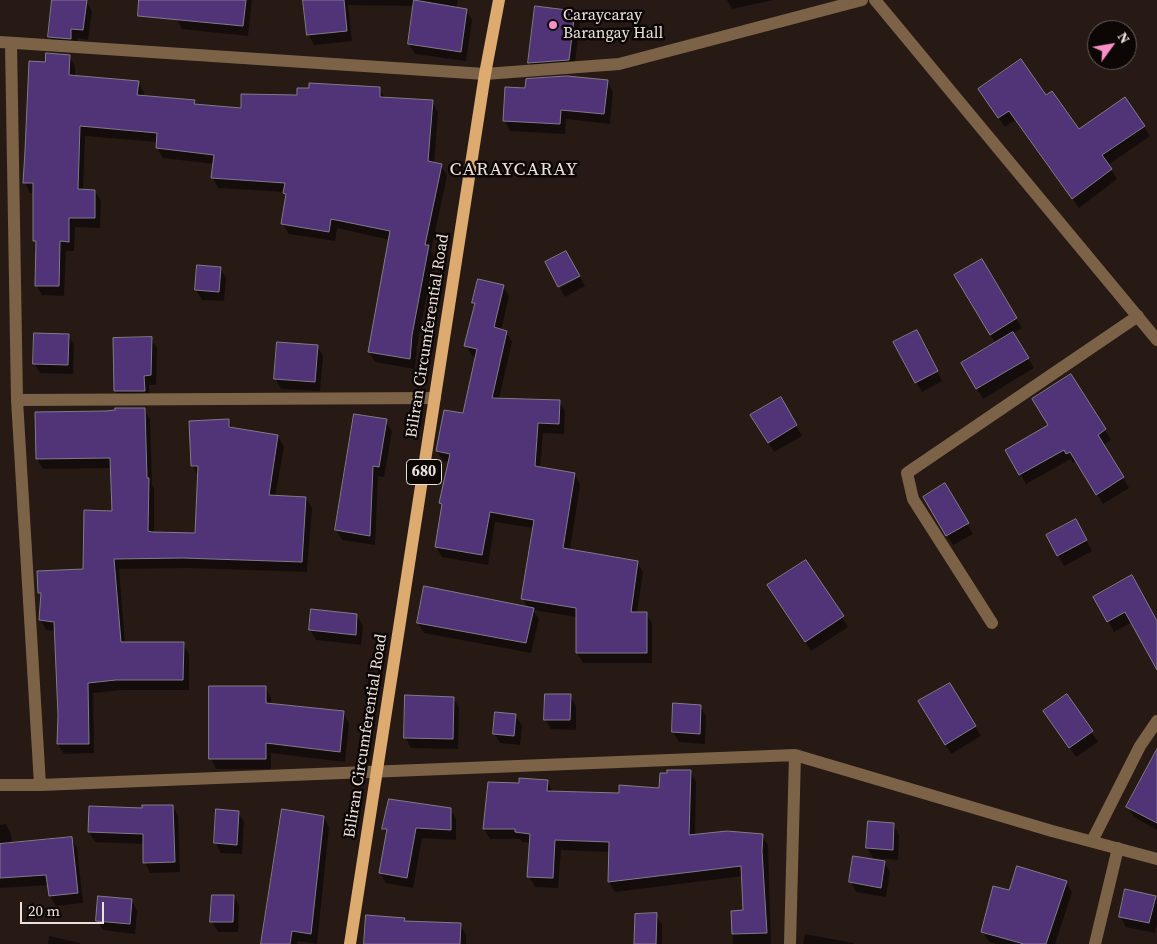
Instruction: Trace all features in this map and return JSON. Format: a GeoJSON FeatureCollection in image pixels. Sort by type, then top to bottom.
{"type":"FeatureCollection","features":[{"type":"Feature","properties":{"kind":"main road","name":"Biliran Circumferential Road"},"geometry":{"type":"LineString","coordinates":[[350,944],[485,74],[499,0]]}},
{"type":"Feature","properties":{"kind":"street"},"geometry":{"type":"LineString","coordinates":[[40,785],[17,400],[5,43],[485,74],[619,64],[862,0]]}},
{"type":"Feature","properties":{"kind":"street"},"geometry":{"type":"LineString","coordinates":[[875,0],[1157,340]]}},
{"type":"Feature","properties":{"kind":"street"},"geometry":{"type":"LineString","coordinates":[[992,623],[913,499],[907,472],[1138,316]]}},
{"type":"Feature","properties":{"kind":"street"},"geometry":{"type":"LineString","coordinates":[[17,400],[435,398]]}},
{"type":"Feature","properties":{"kind":"street"},"geometry":{"type":"LineString","coordinates":[[1092,842],[1140,746],[1157,721]]}},
{"type":"Feature","properties":{"kind":"street"},"geometry":{"type":"LineString","coordinates":[[790,944],[795,755]]}},
{"type":"Feature","properties":{"kind":"street"},"geometry":{"type":"LineString","coordinates":[[0,785],[40,785],[377,770],[795,755],[1092,842],[1157,859]]}},
{"type":"Feature","properties":{"kind":"street"},"geometry":{"type":"LineString","coordinates":[[1095,944],[1118,848]]}},
{"type":"Feature","properties":{"kind":"building"},"geometry":{"type":"Polygon","coordinates":[[[52,0],[87,0],[83,30],[71,29],[71,39],[48,37],[52,0]]]}},
{"type":"Feature","properties":{"kind":"building"},"geometry":{"type":"Polygon","coordinates":[[[139,0],[246,0],[243,26],[138,16],[139,0]]]}},
{"type":"Feature","properties":{"kind":"building"},"geometry":{"type":"Polygon","coordinates":[[[303,0],[344,0],[347,31],[307,35],[303,0]]]}},
{"type":"Feature","properties":{"kind":"building"},"geometry":{"type":"Polygon","coordinates":[[[414,0],[467,9],[461,52],[408,44],[414,0]]]}},
{"type":"Feature","properties":{"kind":"building","name":"Caraycaray Barangay Hall"},"geometry":{"type":"Polygon","coordinates":[[[535,6],[575,11],[569,60],[528,63],[535,6]]]}},
{"type":"Feature","properties":{"kind":"building"},"geometry":{"type":"Polygon","coordinates":[[[46,53],[70,55],[69,75],[139,81],[137,95],[195,100],[194,104],[241,108],[241,94],[297,95],[297,88],[309,88],[309,83],[380,87],[380,97],[433,100],[428,161],[442,164],[425,245],[429,245],[412,335],[410,359],[368,352],[390,231],[331,219],[329,232],[281,224],[286,194],[283,193],[285,183],[211,178],[214,155],[156,148],[157,133],[80,126],[78,189],[95,190],[95,218],[69,218],[69,242],[60,241],[59,286],[35,286],[36,241],[33,241],[33,183],[23,183],[29,61],[45,62],[46,53]]]}},
{"type":"Feature","properties":{"kind":"building"},"geometry":{"type":"Polygon","coordinates":[[[1021,59],[1046,95],[1052,91],[1079,129],[1125,97],[1145,126],[1102,155],[1112,169],[1072,199],[1009,111],[998,118],[978,89],[1021,59]]]}},
{"type":"Feature","properties":{"kind":"building"},"geometry":{"type":"Polygon","coordinates":[[[567,76],[608,80],[604,114],[561,110],[560,124],[503,121],[505,87],[525,88],[526,79],[567,76]]]}},
{"type":"Feature","properties":{"kind":"building"},"geometry":{"type":"Polygon","coordinates":[[[566,251],[580,276],[558,287],[545,262],[566,251]]]}},
{"type":"Feature","properties":{"kind":"building"},"geometry":{"type":"Polygon","coordinates":[[[982,259],[1017,318],[990,335],[954,275],[982,259]]]}},
{"type":"Feature","properties":{"kind":"building"},"geometry":{"type":"Polygon","coordinates":[[[197,265],[221,267],[219,292],[195,290],[197,265]]]}},
{"type":"Feature","properties":{"kind":"building"},"geometry":{"type":"Polygon","coordinates":[[[478,279],[504,285],[494,327],[507,331],[492,398],[560,400],[559,424],[538,423],[535,466],[575,473],[563,548],[638,561],[631,612],[647,612],[647,653],[576,653],[576,608],[521,599],[534,520],[490,512],[482,555],[435,547],[442,504],[439,503],[450,454],[436,451],[444,410],[463,413],[477,349],[464,346],[475,303],[472,303],[478,279]]]}},
{"type":"Feature","properties":{"kind":"building"},"geometry":{"type":"Polygon","coordinates":[[[917,330],[938,371],[915,383],[893,342],[917,330]]]}},
{"type":"Feature","properties":{"kind":"building"},"geometry":{"type":"Polygon","coordinates":[[[1013,332],[1029,358],[976,389],[961,363],[1013,332]]]}},
{"type":"Feature","properties":{"kind":"building"},"geometry":{"type":"Polygon","coordinates":[[[34,333],[69,334],[68,365],[33,364],[34,333]]]}},
{"type":"Feature","properties":{"kind":"building"},"geometry":{"type":"Polygon","coordinates":[[[152,337],[151,375],[144,376],[145,391],[114,391],[113,338],[152,337]]]}},
{"type":"Feature","properties":{"kind":"building"},"geometry":{"type":"Polygon","coordinates":[[[277,342],[318,345],[315,382],[274,379],[277,342]]]}},
{"type":"Feature","properties":{"kind":"building"},"geometry":{"type":"Polygon","coordinates":[[[1071,374],[1106,429],[1098,435],[1124,477],[1096,495],[1070,452],[1066,454],[1064,450],[1019,475],[1005,450],[1048,425],[1032,399],[1071,374]]]}},
{"type":"Feature","properties":{"kind":"building"},"geometry":{"type":"Polygon","coordinates":[[[781,397],[797,425],[768,443],[750,415],[781,397]]]}},
{"type":"Feature","properties":{"kind":"building"},"geometry":{"type":"Polygon","coordinates":[[[115,408],[145,408],[147,478],[149,478],[148,531],[152,532],[195,533],[198,466],[191,466],[189,421],[229,419],[229,427],[278,435],[269,495],[306,497],[302,562],[183,558],[114,559],[121,642],[184,642],[183,680],[116,680],[88,683],[89,744],[57,744],[58,715],[54,622],[39,620],[41,593],[38,593],[37,571],[83,569],[84,510],[112,511],[110,458],[36,459],[35,412],[106,411],[115,410],[115,408]]]}},
{"type":"Feature","properties":{"kind":"building"},"geometry":{"type":"Polygon","coordinates":[[[354,414],[387,419],[379,467],[373,466],[370,536],[335,530],[354,414]]]}},
{"type":"Feature","properties":{"kind":"building"},"geometry":{"type":"Polygon","coordinates":[[[945,483],[969,523],[946,536],[923,497],[945,483]]]}},
{"type":"Feature","properties":{"kind":"building"},"geometry":{"type":"Polygon","coordinates":[[[1076,519],[1087,540],[1057,556],[1046,535],[1076,519]]]}},
{"type":"Feature","properties":{"kind":"building"},"geometry":{"type":"Polygon","coordinates":[[[806,560],[844,616],[805,642],[767,585],[806,560]]]}},
{"type":"Feature","properties":{"kind":"building"},"geometry":{"type":"Polygon","coordinates":[[[1132,575],[1157,621],[1157,670],[1125,612],[1107,622],[1093,597],[1132,575]]]}},
{"type":"Feature","properties":{"kind":"building"},"geometry":{"type":"Polygon","coordinates":[[[424,586],[534,608],[526,643],[417,623],[424,586]]]}},
{"type":"Feature","properties":{"kind":"building"},"geometry":{"type":"Polygon","coordinates":[[[311,609],[357,614],[356,635],[309,630],[311,609]]]}},
{"type":"Feature","properties":{"kind":"building"},"geometry":{"type":"Polygon","coordinates":[[[950,683],[976,726],[945,745],[918,701],[950,683]]]}},
{"type":"Feature","properties":{"kind":"building"},"geometry":{"type":"Polygon","coordinates":[[[209,686],[266,686],[266,703],[344,711],[340,752],[266,743],[266,759],[209,759],[209,686]]]}},
{"type":"Feature","properties":{"kind":"building"},"geometry":{"type":"Polygon","coordinates":[[[545,694],[571,694],[570,720],[544,720],[545,694]]]}},
{"type":"Feature","properties":{"kind":"building"},"geometry":{"type":"Polygon","coordinates":[[[1067,694],[1093,731],[1069,748],[1043,711],[1067,694]]]}},
{"type":"Feature","properties":{"kind":"building"},"geometry":{"type":"Polygon","coordinates":[[[405,695],[454,697],[453,739],[404,738],[405,695]]]}},
{"type":"Feature","properties":{"kind":"building"},"geometry":{"type":"Polygon","coordinates":[[[673,703],[701,705],[700,734],[672,732],[673,703]]]}},
{"type":"Feature","properties":{"kind":"building"},"geometry":{"type":"Polygon","coordinates":[[[495,712],[516,714],[514,736],[493,734],[495,712]]]}},
{"type":"Feature","properties":{"kind":"building"},"geometry":{"type":"Polygon","coordinates":[[[1157,749],[1157,823],[1126,807],[1157,749]]]}},
{"type":"Feature","properties":{"kind":"building"},"geometry":{"type":"Polygon","coordinates":[[[667,770],[691,770],[689,835],[727,831],[763,834],[762,851],[767,933],[732,934],[731,911],[743,910],[741,866],[608,882],[609,842],[555,840],[553,878],[527,877],[530,834],[515,832],[515,829],[483,829],[488,782],[519,783],[519,778],[548,780],[547,791],[619,793],[619,785],[659,788],[660,773],[667,773],[667,770]]]}},
{"type":"Feature","properties":{"kind":"building"},"geometry":{"type":"Polygon","coordinates":[[[389,799],[451,808],[451,830],[416,828],[407,878],[379,873],[387,829],[382,829],[389,799]]]}},
{"type":"Feature","properties":{"kind":"building"},"geometry":{"type":"Polygon","coordinates":[[[142,805],[173,805],[175,862],[143,863],[143,834],[88,832],[89,806],[142,808],[142,805]]]}},
{"type":"Feature","properties":{"kind":"building"},"geometry":{"type":"Polygon","coordinates":[[[216,809],[239,811],[237,845],[214,843],[216,809]]]}},
{"type":"Feature","properties":{"kind":"building"},"geometry":{"type":"Polygon","coordinates":[[[282,809],[324,816],[311,934],[292,931],[290,944],[261,944],[282,809]]]}},
{"type":"Feature","properties":{"kind":"building"},"geometry":{"type":"Polygon","coordinates":[[[868,821],[894,823],[893,850],[866,848],[868,821]]]}},
{"type":"Feature","properties":{"kind":"building"},"geometry":{"type":"Polygon","coordinates":[[[72,837],[78,893],[49,896],[46,875],[0,878],[0,844],[72,837]]]}},
{"type":"Feature","properties":{"kind":"building"},"geometry":{"type":"Polygon","coordinates":[[[853,856],[885,861],[881,888],[849,882],[853,856]]]}},
{"type":"Feature","properties":{"kind":"building"},"geometry":{"type":"Polygon","coordinates":[[[1017,866],[1067,881],[1046,944],[1024,944],[981,932],[993,886],[1009,890],[1017,866]]]}},
{"type":"Feature","properties":{"kind":"building"},"geometry":{"type":"Polygon","coordinates":[[[1125,889],[1156,896],[1149,923],[1119,917],[1125,889]]]}},
{"type":"Feature","properties":{"kind":"building"},"geometry":{"type":"Polygon","coordinates":[[[212,895],[234,895],[233,922],[210,922],[212,895]]]}},
{"type":"Feature","properties":{"kind":"building"},"geometry":{"type":"Polygon","coordinates":[[[98,896],[132,899],[130,924],[96,921],[98,896]]]}},
{"type":"Feature","properties":{"kind":"building"},"geometry":{"type":"Polygon","coordinates":[[[657,913],[656,944],[634,944],[635,914],[657,913]]]}},
{"type":"Feature","properties":{"kind":"building"},"geometry":{"type":"Polygon","coordinates":[[[366,915],[405,918],[404,921],[461,923],[460,944],[364,944],[366,915]]]}},
{"type":"Feature","properties":{"kind":"place","name":"Caraycaray Barangay Hall"},"geometry":{"type":"Point","coordinates":[553,25]}},
{"type":"Feature","properties":{"kind":"district","name":"CARAYCARAY"},"geometry":{"type":"Point","coordinates":[514,170]}}]}
